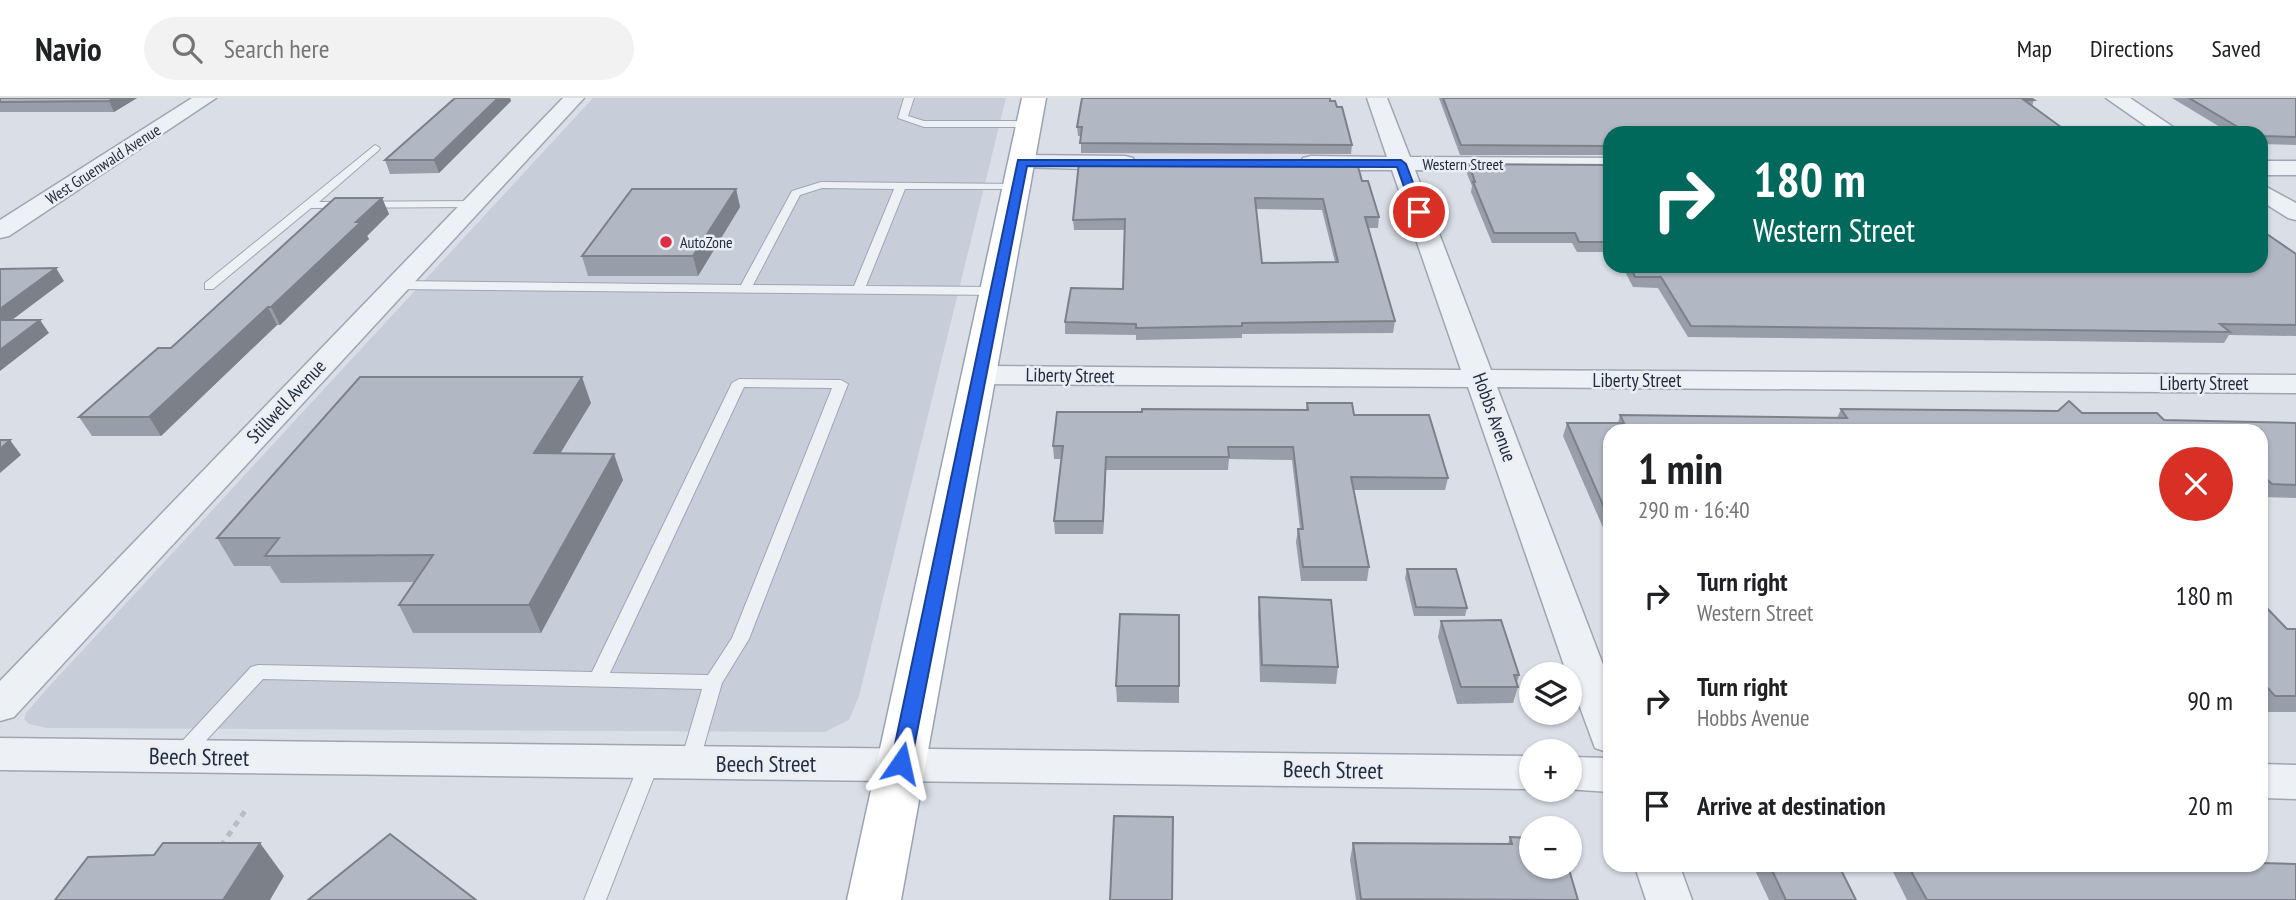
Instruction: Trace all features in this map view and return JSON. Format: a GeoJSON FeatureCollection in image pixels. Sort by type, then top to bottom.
{"type":"FeatureCollection","features":[{"type":"Feature","properties":{"kind":"main road"},"geometry":{"type":"LineString","coordinates":[[874,900],[1032,111]]}},
{"type":"Feature","properties":{"kind":"street","name":"West Gruenwald Avenue"},"geometry":{"type":"LineString","coordinates":[[0,231],[206,98]]}},
{"type":"Feature","properties":{"kind":"street","name":"Stillwell Avenue"},"geometry":{"type":"LineString","coordinates":[[0,706],[574,98]]}},
{"type":"Feature","properties":{"kind":"street","name":"Hobbs Avenue"},"geometry":{"type":"LineString","coordinates":[[1377,98],[1603,718]]}},
{"type":"Feature","properties":{"kind":"street"},"geometry":{"type":"LineString","coordinates":[[2116,98],[2160,126]]}},
{"type":"Feature","properties":{"kind":"street"},"geometry":{"type":"LineString","coordinates":[[1020,174],[1144,163]]}},
{"type":"Feature","properties":{"kind":"street","name":"Western Street"},"geometry":{"type":"LineString","coordinates":[[1293,163],[1603,164]]}},
{"type":"Feature","properties":{"kind":"street"},"geometry":{"type":"LineString","coordinates":[[2268,167],[2296,168]]}},
{"type":"Feature","properties":{"kind":"street"},"geometry":{"type":"LineString","coordinates":[[2268,195],[2296,213]]}},
{"type":"Feature","properties":{"kind":"street","name":"Liberty Street"},"geometry":{"type":"LineString","coordinates":[[979,375],[2296,384]]}},
{"type":"Feature","properties":{"kind":"street","name":"Beech Street"},"geometry":{"type":"LineString","coordinates":[[0,754],[649,764],[901,763],[1519,773]]}},
{"type":"Feature","properties":{"kind":"street"},"geometry":{"type":"LineString","coordinates":[[1582,774],[1603,775]]}},
{"type":"Feature","properties":{"kind":"street"},"geometry":{"type":"LineString","coordinates":[[2268,781],[2296,782]]}},
{"type":"Feature","properties":{"kind":"street"},"geometry":{"type":"LineString","coordinates":[[1659,872],[1669,900]]}},
{"type":"Feature","properties":{"kind":"lane"},"geometry":{"type":"LineString","coordinates":[[909,98],[902,118],[924,124],[1032,111]]}},
{"type":"Feature","properties":{"kind":"lane"},"geometry":{"type":"LineString","coordinates":[[209,286],[375,148]]}},
{"type":"Feature","properties":{"kind":"lane"},"geometry":{"type":"LineString","coordinates":[[745,288],[796,193],[821,185],[901,185],[1020,174]]}},
{"type":"Feature","properties":{"kind":"lane"},"geometry":{"type":"LineString","coordinates":[[859,289],[901,185]]}},
{"type":"Feature","properties":{"kind":"lane"},"geometry":{"type":"LineString","coordinates":[[309,205],[473,204]]}},
{"type":"Feature","properties":{"kind":"lane"},"geometry":{"type":"LineString","coordinates":[[395,285],[997,290]]}},
{"type":"Feature","properties":{"kind":"lane"},"geometry":{"type":"LineString","coordinates":[[598,679],[739,383],[841,384],[745,627],[713,682],[690,764]]}},
{"type":"Feature","properties":{"kind":"lane"},"geometry":{"type":"LineString","coordinates":[[179,757],[258,672],[713,682]]}},
{"type":"Feature","properties":{"kind":"lane"},"geometry":{"type":"LineString","coordinates":[[595,900],[649,764]]}},
{"type":"Feature","properties":{"kind":"path"},"geometry":{"type":"LineString","coordinates":[[214,857],[245,811]]}},
{"type":"Feature","properties":{"kind":"shaded area"},"geometry":{"type":"Polygon","coordinates":[[[593,98],[1006,98],[859,696],[849,720],[825,732],[47,728],[29,724],[24,719],[26,713],[45,691],[593,98]]]}},
{"type":"Feature","properties":{"kind":"building"},"geometry":{"type":"Polygon","coordinates":[[[0,98],[114,98],[109,101],[0,102],[0,98]]]}},
{"type":"Feature","properties":{"kind":"building"},"geometry":{"type":"Polygon","coordinates":[[[455,98],[498,98],[434,160],[385,160],[455,98]]]}},
{"type":"Feature","properties":{"kind":"building"},"geometry":{"type":"Polygon","coordinates":[[[1082,98],[1330,98],[1330,101],[1335,101],[1337,107],[1342,107],[1352,145],[1080,143],[1082,127],[1077,127],[1082,98]]]}},
{"type":"Feature","properties":{"kind":"building"},"geometry":{"type":"Polygon","coordinates":[[[1443,98],[2031,98],[2034,100],[2024,100],[2059,126],[1603,126],[1603,146],[1461,145],[1443,98]]]}},
{"type":"Feature","properties":{"kind":"building"},"geometry":{"type":"Polygon","coordinates":[[[2189,98],[2296,98],[2296,137],[2268,136],[2268,126],[2236,126],[2189,98]]]}},
{"type":"Feature","properties":{"kind":"building"},"geometry":{"type":"Polygon","coordinates":[[[1079,162],[1357,163],[1362,181],[1368,181],[1379,217],[1365,217],[1395,321],[1242,323],[1242,326],[1136,328],[1136,324],[1065,322],[1071,288],[1123,289],[1125,219],[1073,220],[1079,162]],[[1255,198],[1262,263],[1338,262],[1323,199],[1255,198]]]}},
{"type":"Feature","properties":{"kind":"building"},"geometry":{"type":"Polygon","coordinates":[[[1469,164],[1603,165],[1603,242],[1579,242],[1575,233],[1494,233],[1469,164]]]}},
{"type":"Feature","properties":{"kind":"building"},"geometry":{"type":"Polygon","coordinates":[[[632,189],[736,189],[693,256],[582,256],[632,189]]]}},
{"type":"Feature","properties":{"kind":"building"},"geometry":{"type":"Polygon","coordinates":[[[335,198],[382,198],[356,222],[361,222],[271,307],[149,417],[79,417],[158,348],[171,348],[335,198]]]}},
{"type":"Feature","properties":{"kind":"building"},"geometry":{"type":"Polygon","coordinates":[[[2268,235],[2296,254],[2296,325],[2220,324],[2230,332],[1691,326],[1661,277],[1635,277],[1633,273],[2268,273],[2268,235]]]}},
{"type":"Feature","properties":{"kind":"building"},"geometry":{"type":"Polygon","coordinates":[[[56,268],[0,309],[0,269],[56,268]]]}},
{"type":"Feature","properties":{"kind":"building"},"geometry":{"type":"Polygon","coordinates":[[[0,320],[40,320],[0,350],[0,320]]]}},
{"type":"Feature","properties":{"kind":"building"},"geometry":{"type":"Polygon","coordinates":[[[360,377],[582,377],[534,453],[614,454],[529,605],[399,605],[433,555],[265,556],[279,538],[217,538],[360,377]]]}},
{"type":"Feature","properties":{"kind":"building"},"geometry":{"type":"Polygon","coordinates":[[[2069,401],[2082,413],[2157,413],[2164,420],[2296,423],[2296,485],[2272,484],[2268,480],[2268,424],[1603,424],[1603,505],[1567,423],[1624,423],[1620,415],[1847,418],[1841,409],[2058,411],[2069,401]]]}},
{"type":"Feature","properties":{"kind":"building"},"geometry":{"type":"Polygon","coordinates":[[[1307,403],[1352,403],[1354,415],[1429,415],[1448,478],[1351,477],[1369,567],[1303,567],[1298,529],[1303,529],[1293,447],[1228,447],[1229,457],[1106,457],[1103,521],[1054,521],[1063,446],[1053,446],[1057,412],[1142,412],[1142,409],[1308,410],[1307,403]]]}},
{"type":"Feature","properties":{"kind":"building"},"geometry":{"type":"Polygon","coordinates":[[[0,440],[10,440],[0,449],[0,440]]]}},
{"type":"Feature","properties":{"kind":"building"},"geometry":{"type":"Polygon","coordinates":[[[1407,569],[1456,569],[1467,608],[1416,607],[1407,569]]]}},
{"type":"Feature","properties":{"kind":"building"},"geometry":{"type":"Polygon","coordinates":[[[1259,597],[1331,600],[1338,667],[1262,665],[1259,597]]]}},
{"type":"Feature","properties":{"kind":"building"},"geometry":{"type":"Polygon","coordinates":[[[2268,609],[2287,629],[2296,629],[2296,696],[2275,696],[2268,688],[2268,609]]]}},
{"type":"Feature","properties":{"kind":"building"},"geometry":{"type":"Polygon","coordinates":[[[1120,614],[1179,615],[1179,686],[1116,686],[1120,614]]]}},
{"type":"Feature","properties":{"kind":"building"},"geometry":{"type":"Polygon","coordinates":[[[1501,620],[1519,675],[1514,675],[1518,687],[1461,687],[1441,621],[1501,620]]]}},
{"type":"Feature","properties":{"kind":"building"},"geometry":{"type":"Polygon","coordinates":[[[1114,816],[1173,817],[1172,900],[1110,900],[1114,816]]]}},
{"type":"Feature","properties":{"kind":"building"},"geometry":{"type":"Polygon","coordinates":[[[390,834],[476,900],[308,900],[390,834]]]}},
{"type":"Feature","properties":{"kind":"building"},"geometry":{"type":"Polygon","coordinates":[[[1510,837],[1519,837],[1519,879],[1572,879],[1578,900],[1361,899],[1353,843],[1512,844],[1510,837]]]}},
{"type":"Feature","properties":{"kind":"building"},"geometry":{"type":"Polygon","coordinates":[[[163,843],[260,843],[223,900],[55,900],[88,857],[154,855],[163,843]]]}},
{"type":"Feature","properties":{"kind":"building"},"geometry":{"type":"Polygon","coordinates":[[[2268,863],[2296,864],[2296,900],[1927,900],[1911,872],[2268,872],[2268,863]]]}},
{"type":"Feature","properties":{"kind":"building"},"geometry":{"type":"Polygon","coordinates":[[[1773,872],[1842,872],[1856,900],[1786,900],[1773,872]]]}},
{"type":"Feature","properties":{"kind":"place","name":"AutoZone"},"geometry":{"type":"Point","coordinates":[666,242]}},
{"type":"Feature","properties":{"kind":"route"},"geometry":{"type":"LineString","coordinates":[[901,763],[1022,162],[1401,164],[1419,212]]}}]}
